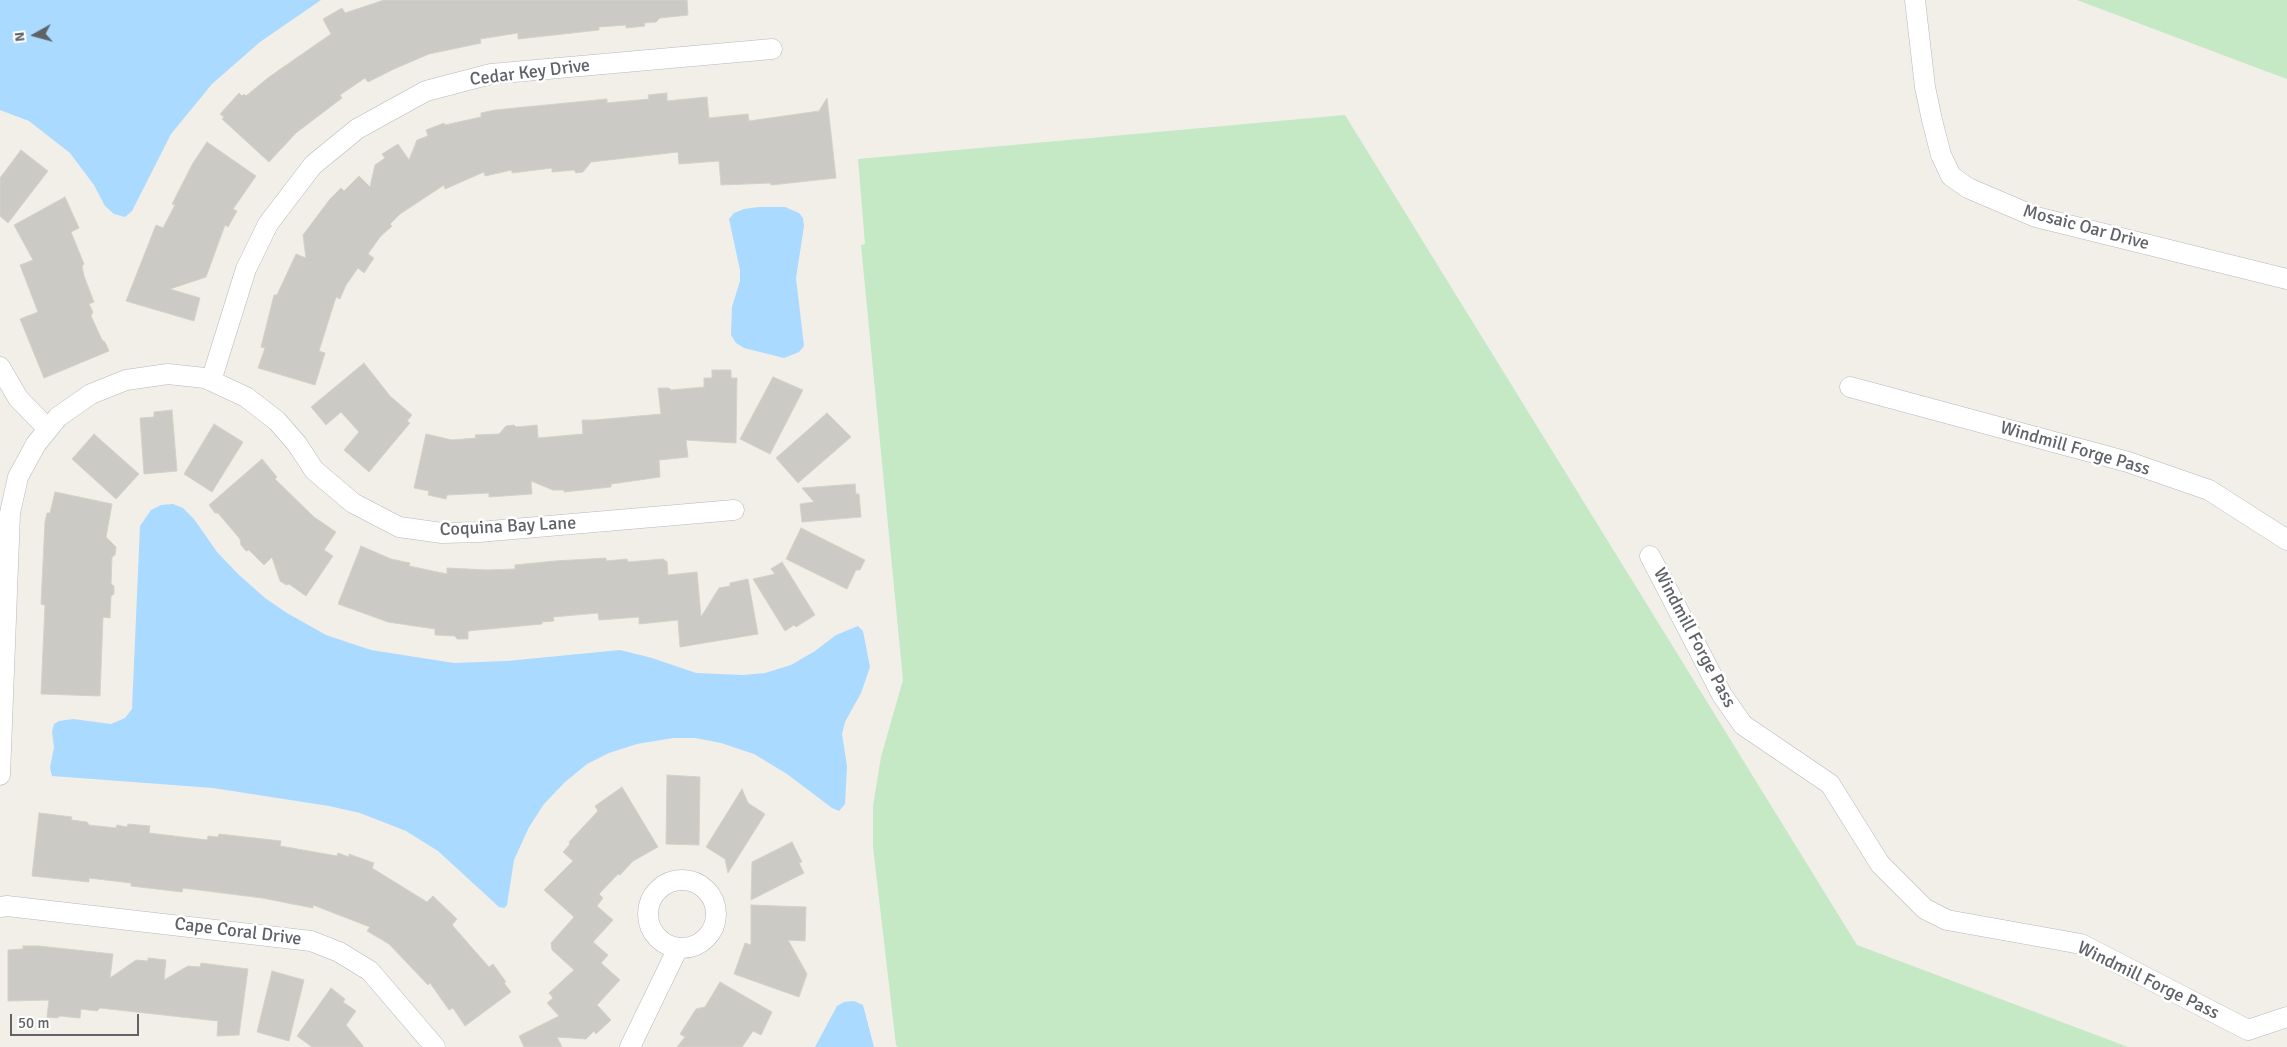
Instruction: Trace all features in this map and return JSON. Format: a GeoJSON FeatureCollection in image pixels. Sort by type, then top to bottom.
{"type":"FeatureCollection","features":[{"type":"Feature","properties":{"kind":"street","name":"Mosaic Oar Drive"},"geometry":{"type":"LineString","coordinates":[[1915,0],[1925,87],[1941,154],[1952,176],[1968,188],[2036,217],[2287,278]]}},
{"type":"Feature","properties":{"kind":"street","name":"Cedar Key Drive"},"geometry":{"type":"LineString","coordinates":[[212,381],[246,269],[268,224],[313,165],[357,129],[426,91],[491,74],[772,49]]}},
{"type":"Feature","properties":{"kind":"street"},"geometry":{"type":"LineString","coordinates":[[0,367],[18,398],[48,429]]}},
{"type":"Feature","properties":{"kind":"street","name":"Coquina Bay Lane"},"geometry":{"type":"LineString","coordinates":[[0,775],[10,513],[18,477],[36,444],[58,417],[91,394],[126,380],[168,374],[205,378],[246,397],[277,421],[298,444],[314,470],[353,503],[399,526],[442,533],[479,532],[734,510]]}},
{"type":"Feature","properties":{"kind":"street","name":"Windmill Forge Pass"},"geometry":{"type":"LineString","coordinates":[[1850,387],[2128,462],[2209,490],[2287,540]]}},
{"type":"Feature","properties":{"kind":"street","name":"Windmill Forge Pass"},"geometry":{"type":"LineString","coordinates":[[1650,556],[1722,695],[1743,725],[1830,784],[1880,864],[1925,909],[1947,920],[2081,944],[2248,1030],[2287,1017]]}},
{"type":"Feature","properties":{"kind":"street","name":"Cape Coral Drive"},"geometry":{"type":"LineString","coordinates":[[0,907],[27,908],[311,941],[339,952],[370,971],[435,1047]]}},
{"type":"Feature","properties":{"kind":"street"},"geometry":{"type":"LineString","coordinates":[[630,1047],[678,948]]}},
{"type":"Feature","properties":{"kind":"green space"},"geometry":{"type":"Polygon","coordinates":[[[2077,0],[2287,0],[2287,79],[2260,69],[2077,0]]]}},
{"type":"Feature","properties":{"kind":"green space"},"geometry":{"type":"Polygon","coordinates":[[[1345,115],[1857,945],[2128,1047],[898,1047],[896,1045],[873,847],[873,806],[881,757],[903,680],[861,245],[865,244],[858,159],[1345,115]]]}},
{"type":"Feature","properties":{"kind":"water"},"geometry":{"type":"Polygon","coordinates":[[[0,0],[321,0],[260,42],[212,84],[171,134],[132,211],[125,217],[114,214],[105,206],[94,185],[70,153],[29,121],[0,110],[0,0]]]}},
{"type":"Feature","properties":{"kind":"water"},"geometry":{"type":"Polygon","coordinates":[[[785,207],[799,213],[803,218],[804,226],[796,278],[804,346],[799,352],[784,358],[744,348],[736,343],[731,335],[732,307],[740,281],[740,270],[729,219],[734,213],[744,209],[785,207]]]}},
{"type":"Feature","properties":{"kind":"water"},"geometry":{"type":"Polygon","coordinates":[[[173,504],[183,508],[194,519],[217,552],[265,598],[326,635],[371,650],[454,663],[507,661],[620,650],[652,658],[696,673],[743,675],[765,673],[791,665],[815,651],[836,635],[858,626],[863,631],[870,667],[861,693],[845,722],[842,734],[847,766],[845,804],[839,811],[832,808],[787,774],[754,754],[721,743],[695,738],[673,738],[637,744],[609,753],[587,764],[565,782],[544,804],[529,827],[514,860],[507,905],[504,908],[499,907],[438,851],[406,831],[360,813],[329,806],[213,788],[52,776],[50,768],[54,747],[52,732],[54,724],[59,721],[73,719],[111,724],[125,718],[132,709],[140,526],[151,510],[161,505],[173,504]]]}},
{"type":"Feature","properties":{"kind":"water"},"geometry":{"type":"Polygon","coordinates":[[[854,1001],[863,1005],[874,1047],[815,1047],[837,1006],[844,1002],[854,1001]]]}},
{"type":"Feature","properties":{"kind":"building"},"geometry":{"type":"Polygon","coordinates":[[[384,0],[687,0],[688,15],[660,18],[656,22],[644,23],[645,26],[626,28],[626,25],[599,27],[599,30],[518,39],[518,33],[480,39],[481,43],[429,54],[368,82],[365,78],[340,95],[342,98],[296,133],[269,162],[222,119],[224,117],[220,114],[239,93],[242,96],[244,94],[246,96],[269,77],[331,34],[323,19],[342,8],[345,13],[384,0]]]}},
{"type":"Feature","properties":{"kind":"building"},"geometry":{"type":"Polygon","coordinates":[[[667,93],[667,101],[707,97],[709,118],[748,114],[749,121],[819,111],[827,98],[836,178],[771,185],[770,183],[721,185],[719,161],[679,164],[678,152],[591,162],[583,172],[576,173],[574,170],[552,172],[552,168],[512,173],[512,170],[485,176],[484,172],[445,189],[444,185],[400,214],[390,224],[392,226],[380,237],[368,254],[374,258],[364,273],[358,268],[346,285],[340,299],[336,297],[319,351],[325,353],[315,385],[258,368],[265,348],[261,347],[274,295],[277,295],[296,254],[306,258],[303,235],[330,199],[341,188],[344,191],[359,176],[370,187],[375,165],[385,158],[382,154],[398,144],[409,160],[417,140],[428,136],[426,130],[444,123],[445,125],[481,117],[481,113],[495,110],[607,99],[607,103],[649,99],[648,95],[667,93]]]}},
{"type":"Feature","properties":{"kind":"building"},"geometry":{"type":"Polygon","coordinates":[[[207,142],[256,176],[233,209],[237,211],[228,227],[225,225],[206,277],[170,289],[200,298],[194,321],[126,301],[156,225],[163,228],[175,205],[172,204],[193,163],[207,142]]]}},
{"type":"Feature","properties":{"kind":"building"},"geometry":{"type":"Polygon","coordinates":[[[21,150],[48,171],[8,223],[0,216],[0,178],[21,150]]]}},
{"type":"Feature","properties":{"kind":"building"},"geometry":{"type":"Polygon","coordinates":[[[65,197],[79,228],[71,232],[84,264],[82,266],[84,276],[94,302],[89,304],[93,312],[91,316],[109,351],[44,378],[20,319],[38,312],[20,265],[33,260],[14,225],[65,197]]]}},
{"type":"Feature","properties":{"kind":"building"},"geometry":{"type":"Polygon","coordinates":[[[364,363],[390,396],[412,415],[407,421],[410,423],[369,472],[344,450],[359,432],[341,412],[326,425],[311,407],[364,363]]]}},
{"type":"Feature","properties":{"kind":"building"},"geometry":{"type":"Polygon","coordinates":[[[712,370],[731,370],[731,378],[737,378],[736,443],[686,440],[688,457],[659,460],[660,477],[611,484],[611,487],[564,492],[564,490],[553,490],[531,481],[532,494],[489,497],[489,493],[447,495],[446,499],[428,495],[429,491],[414,488],[426,434],[452,440],[476,438],[475,435],[499,434],[506,426],[537,425],[538,438],[583,434],[582,420],[661,414],[658,388],[669,388],[671,390],[704,387],[704,378],[712,378],[712,370]]]}},
{"type":"Feature","properties":{"kind":"building"},"geometry":{"type":"Polygon","coordinates":[[[773,377],[803,390],[770,454],[740,439],[773,377]]]}},
{"type":"Feature","properties":{"kind":"building"},"geometry":{"type":"Polygon","coordinates":[[[172,410],[177,471],[144,474],[140,418],[154,417],[154,412],[172,410]]]}},
{"type":"Feature","properties":{"kind":"building"},"geometry":{"type":"Polygon","coordinates":[[[827,413],[851,437],[798,483],[776,458],[827,413]]]}},
{"type":"Feature","properties":{"kind":"building"},"geometry":{"type":"Polygon","coordinates":[[[214,424],[243,442],[212,492],[184,474],[214,424]]]}},
{"type":"Feature","properties":{"kind":"building"},"geometry":{"type":"Polygon","coordinates":[[[94,434],[139,474],[116,499],[72,459],[94,434]]]}},
{"type":"Feature","properties":{"kind":"building"},"geometry":{"type":"Polygon","coordinates":[[[262,459],[277,477],[275,479],[314,517],[336,532],[324,550],[333,556],[306,596],[289,584],[286,585],[280,581],[272,557],[264,565],[249,550],[246,551],[241,545],[240,539],[209,505],[262,459]]]}},
{"type":"Feature","properties":{"kind":"building"},"geometry":{"type":"Polygon","coordinates":[[[855,484],[856,494],[859,494],[861,517],[802,522],[800,504],[814,502],[802,488],[855,484]]]}},
{"type":"Feature","properties":{"kind":"building"},"geometry":{"type":"Polygon","coordinates":[[[55,492],[112,504],[106,537],[116,547],[115,555],[112,557],[111,584],[114,586],[114,594],[111,596],[110,618],[103,617],[100,696],[41,694],[45,605],[41,604],[45,522],[47,513],[50,513],[55,492]]]}},
{"type":"Feature","properties":{"kind":"building"},"geometry":{"type":"Polygon","coordinates":[[[801,528],[865,560],[860,570],[856,570],[847,589],[786,559],[801,528]]]}},
{"type":"Feature","properties":{"kind":"building"},"geometry":{"type":"Polygon","coordinates":[[[361,546],[391,559],[410,563],[409,566],[447,574],[447,568],[515,569],[515,565],[555,561],[606,558],[606,561],[627,559],[628,562],[663,559],[667,562],[668,575],[697,572],[701,617],[719,588],[730,586],[730,583],[748,579],[758,634],[680,647],[678,620],[639,624],[639,617],[599,620],[598,613],[553,617],[554,621],[542,622],[542,624],[468,631],[468,639],[435,635],[435,629],[388,622],[338,604],[361,546]]]}},
{"type":"Feature","properties":{"kind":"building"},"geometry":{"type":"Polygon","coordinates":[[[782,562],[815,615],[796,627],[794,625],[785,631],[753,579],[775,574],[771,569],[782,562]]]}},
{"type":"Feature","properties":{"kind":"building"},"geometry":{"type":"Polygon","coordinates":[[[667,775],[700,777],[699,845],[666,844],[667,775]]]}},
{"type":"Feature","properties":{"kind":"building"},"geometry":{"type":"Polygon","coordinates":[[[622,787],[658,847],[633,861],[599,894],[603,898],[597,906],[613,920],[593,942],[608,955],[601,963],[620,980],[597,1005],[611,1020],[596,1034],[594,1031],[586,1039],[557,1037],[562,1047],[524,1047],[519,1036],[559,1016],[547,1003],[553,998],[549,993],[574,970],[552,950],[551,943],[574,917],[544,890],[573,861],[563,852],[570,844],[569,842],[598,811],[595,806],[622,787]]]}},
{"type":"Feature","properties":{"kind":"building"},"geometry":{"type":"Polygon","coordinates":[[[742,789],[748,803],[765,814],[728,873],[725,859],[706,847],[742,789]]]}},
{"type":"Feature","properties":{"kind":"building"},"geometry":{"type":"Polygon","coordinates":[[[39,813],[72,817],[71,820],[87,822],[89,825],[116,828],[117,825],[127,827],[128,824],[150,826],[149,833],[207,840],[208,836],[218,837],[219,834],[281,841],[280,846],[337,856],[338,853],[349,857],[349,854],[374,863],[372,868],[427,902],[433,896],[457,919],[452,925],[489,967],[493,964],[511,992],[465,1026],[453,1008],[449,1010],[430,983],[428,985],[389,944],[367,931],[370,927],[313,905],[313,908],[262,898],[183,888],[182,892],[131,886],[131,883],[89,878],[89,882],[32,876],[39,813]]]}},
{"type":"Feature","properties":{"kind":"building"},"geometry":{"type":"Polygon","coordinates":[[[792,842],[802,862],[799,863],[804,873],[751,900],[752,862],[792,842]]]}},
{"type":"Feature","properties":{"kind":"building"},"geometry":{"type":"Polygon","coordinates":[[[751,905],[806,907],[805,941],[788,940],[807,974],[799,997],[734,974],[745,943],[751,945],[751,905]]]}},
{"type":"Feature","properties":{"kind":"building"},"geometry":{"type":"Polygon","coordinates":[[[23,946],[113,954],[110,978],[136,960],[148,961],[148,958],[166,960],[164,980],[188,966],[200,967],[201,963],[248,969],[239,1035],[217,1036],[218,1021],[100,1008],[97,1011],[81,1009],[80,1018],[60,1016],[57,1018],[47,1017],[49,1000],[8,1001],[8,950],[23,949],[23,946]]]}},
{"type":"Feature","properties":{"kind":"building"},"geometry":{"type":"Polygon","coordinates":[[[272,971],[304,980],[289,1041],[257,1032],[272,971]]]}},
{"type":"Feature","properties":{"kind":"building"},"geometry":{"type":"Polygon","coordinates":[[[720,982],[772,1012],[761,1035],[753,1031],[742,1047],[677,1047],[685,1037],[680,1034],[696,1009],[705,1007],[720,982]]]}},
{"type":"Feature","properties":{"kind":"building"},"geometry":{"type":"Polygon","coordinates":[[[331,988],[345,999],[343,1002],[356,1011],[346,1025],[364,1047],[312,1047],[297,1036],[331,988]]]}}]}
